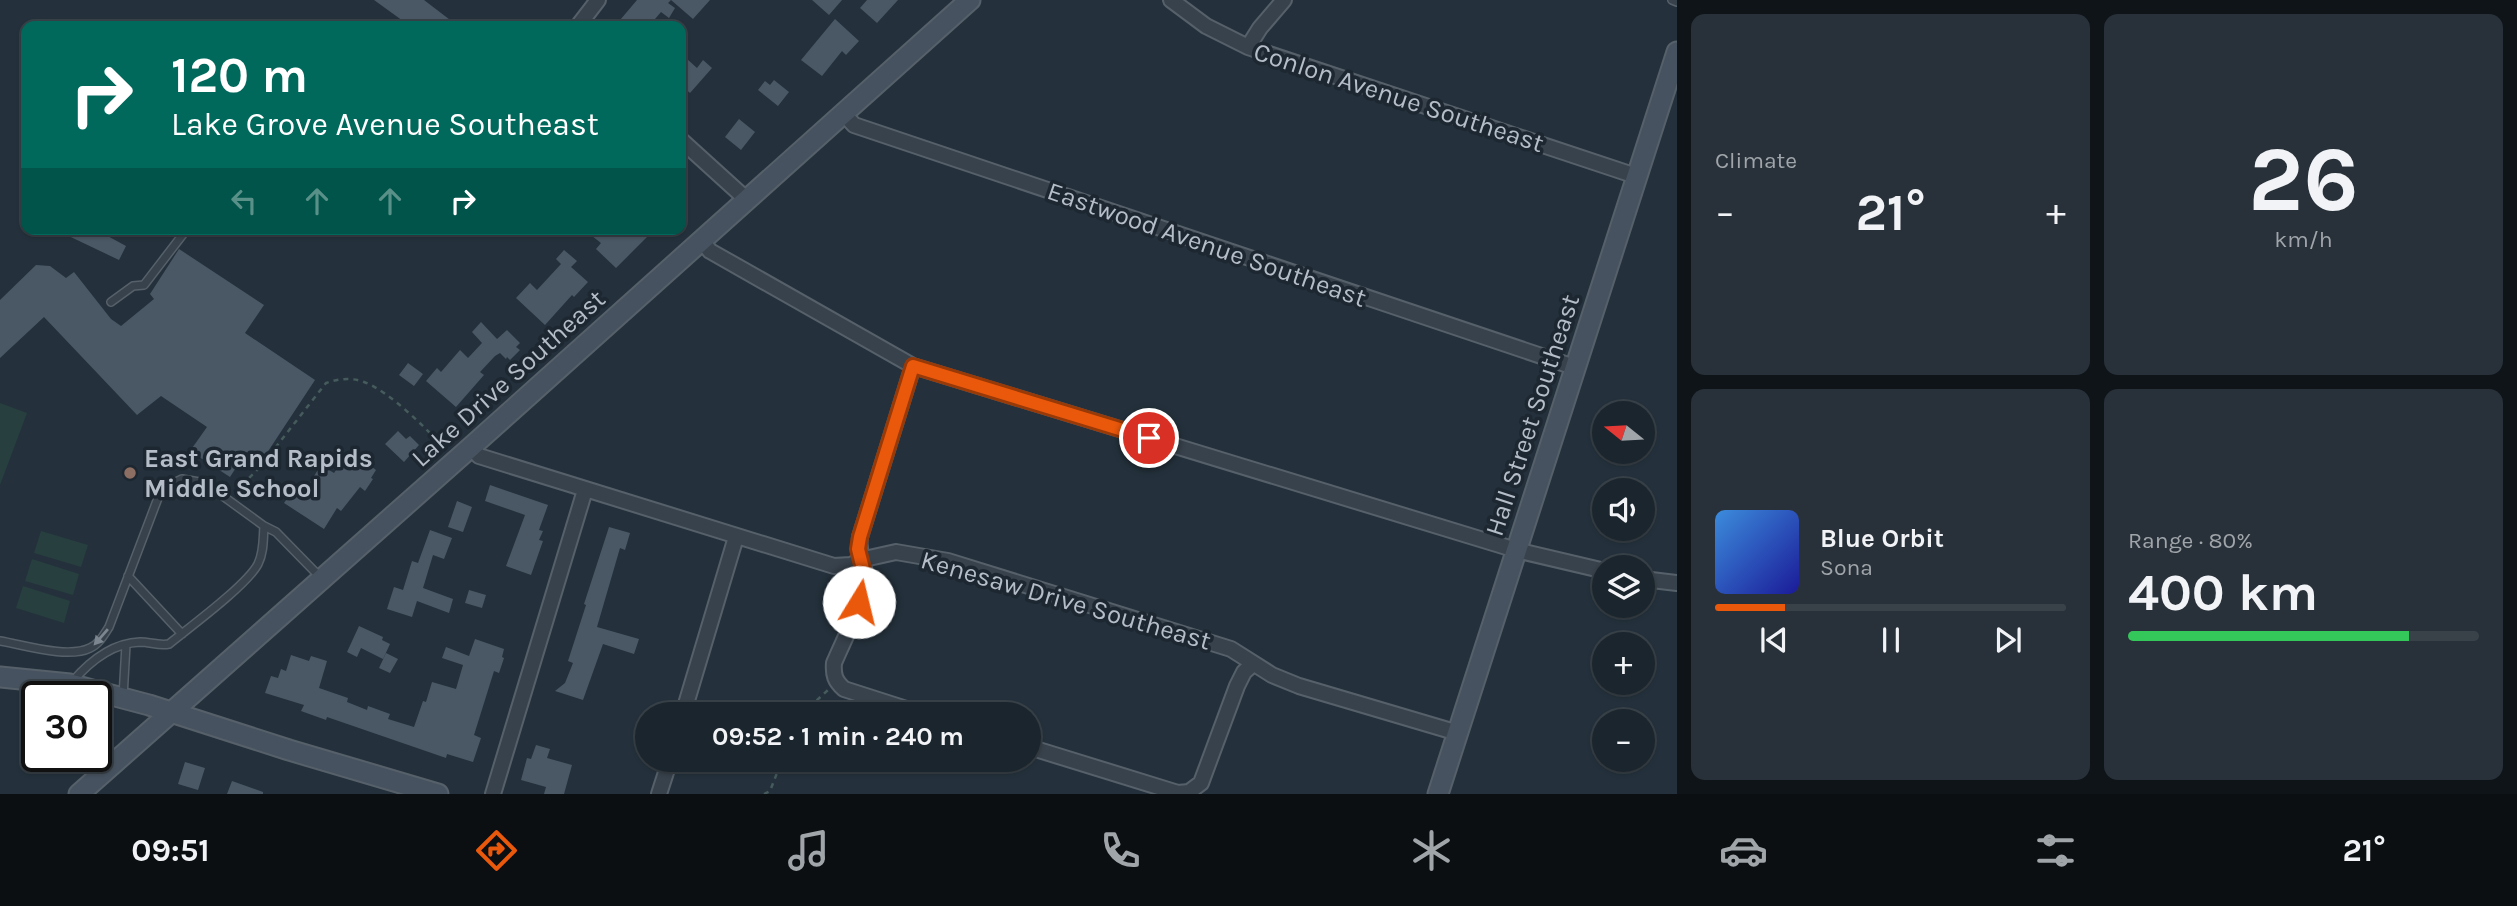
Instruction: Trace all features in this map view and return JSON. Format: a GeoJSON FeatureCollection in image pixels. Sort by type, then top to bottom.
{"type":"FeatureCollection","features":[{"type":"Feature","properties":{"kind":"main road","name":"Lake Drive Southeast"},"geometry":{"type":"LineString","coordinates":[[79,794],[970,0]]}},
{"type":"Feature","properties":{"kind":"main road","name":"Hall Street Southeast"},"geometry":{"type":"LineString","coordinates":[[1438,794],[1677,52]]}},
{"type":"Feature","properties":{"kind":"main road"},"geometry":{"type":"LineString","coordinates":[[0,677],[40,681]]}},
{"type":"Feature","properties":{"kind":"main road"},"geometry":{"type":"LineString","coordinates":[[112,695],[172,711],[289,750],[438,794]]}},
{"type":"Feature","properties":{"kind":"street"},"geometry":{"type":"LineString","coordinates":[[582,21],[598,0]]}},
{"type":"Feature","properties":{"kind":"street","name":"Conlon Avenue Southeast"},"geometry":{"type":"LineString","coordinates":[[1171,0],[1206,26],[1248,47],[1636,176]]}},
{"type":"Feature","properties":{"kind":"street"},"geometry":{"type":"LineString","coordinates":[[1248,47],[1284,0]]}},
{"type":"Feature","properties":{"kind":"street","name":"Eastwood Avenue Southeast"},"geometry":{"type":"LineString","coordinates":[[844,114],[854,125],[1574,367]]}},
{"type":"Feature","properties":{"kind":"street"},"geometry":{"type":"LineString","coordinates":[[686,145],[746,199]]}},
{"type":"Feature","properties":{"kind":"street"},"geometry":{"type":"LineString","coordinates":[[701,240],[710,251],[913,366],[1516,550],[1592,568]]}},
{"type":"Feature","properties":{"kind":"street"},"geometry":{"type":"LineString","coordinates":[[885,702],[844,689],[833,674],[834,663],[864,585],[865,577],[858,549],[860,537],[913,366]]}},
{"type":"Feature","properties":{"kind":"street","name":"Kenesaw Drive Southeast"},"geometry":{"type":"LineString","coordinates":[[471,447],[479,456],[834,566],[851,565],[860,560],[896,552],[948,561],[1231,649],[1252,664],[1299,686],[1458,733]]}},
{"type":"Feature","properties":{"kind":"street"},"geometry":{"type":"LineString","coordinates":[[493,794],[585,490]]}},
{"type":"Feature","properties":{"kind":"street"},"geometry":{"type":"LineString","coordinates":[[687,702],[736,537]]}},
{"type":"Feature","properties":{"kind":"street"},"geometry":{"type":"LineString","coordinates":[[1655,580],[1677,583]]}},
{"type":"Feature","properties":{"kind":"street"},"geometry":{"type":"LineString","coordinates":[[1041,751],[1178,793],[1189,792],[1200,783],[1237,686],[1244,672],[1252,664]]}},
{"type":"Feature","properties":{"kind":"street"},"geometry":{"type":"LineString","coordinates":[[659,794],[666,772]]}},
{"type":"Feature","properties":{"kind":"lane"},"geometry":{"type":"LineString","coordinates":[[1672,0],[1677,2]]}},
{"type":"Feature","properties":{"kind":"lane"},"geometry":{"type":"LineString","coordinates":[[111,302],[133,286],[144,285],[182,235]]}},
{"type":"Feature","properties":{"kind":"lane"},"geometry":{"type":"LineString","coordinates":[[0,641],[72,652],[90,648],[97,643],[109,627],[158,498],[174,481],[190,479],[205,484],[276,532],[322,579]]}},
{"type":"Feature","properties":{"kind":"lane"},"geometry":{"type":"LineString","coordinates":[[73,681],[92,662],[114,648],[140,642],[164,645],[182,634],[257,566],[262,553],[264,526]]}},
{"type":"Feature","properties":{"kind":"lane"},"geometry":{"type":"LineString","coordinates":[[128,576],[182,634]]}},
{"type":"Feature","properties":{"kind":"lane"},"geometry":{"type":"LineString","coordinates":[[123,698],[126,645]]}},
{"type":"Feature","properties":{"kind":"path"},"geometry":{"type":"LineString","coordinates":[[234,493],[240,484],[261,466],[326,383],[335,380],[354,379],[374,387],[412,416],[445,449]]}},
{"type":"Feature","properties":{"kind":"path"},"geometry":{"type":"LineString","coordinates":[[815,702],[837,682]]}},
{"type":"Feature","properties":{"kind":"path"},"geometry":{"type":"LineString","coordinates":[[764,794],[770,791],[777,772]]}},
{"type":"Feature","properties":{"kind":"green space"},"geometry":{"type":"Polygon","coordinates":[[[0,403],[27,413],[0,485],[0,403]]]}},
{"type":"Feature","properties":{"kind":"green space"},"geometry":{"type":"Polygon","coordinates":[[[41,531],[88,545],[81,567],[34,553],[41,531]]]}},
{"type":"Feature","properties":{"kind":"green space"},"geometry":{"type":"Polygon","coordinates":[[[32,559],[79,574],[73,595],[25,581],[32,559]]]}},
{"type":"Feature","properties":{"kind":"green space"},"geometry":{"type":"Polygon","coordinates":[[[23,586],[70,601],[64,623],[16,608],[23,586]]]}},
{"type":"Feature","properties":{"kind":"building"},"geometry":{"type":"Polygon","coordinates":[[[374,0],[424,0],[451,21],[403,21],[374,0]]]}},
{"type":"Feature","properties":{"kind":"building"},"geometry":{"type":"Polygon","coordinates":[[[637,0],[671,0],[668,3],[675,8],[669,18],[661,12],[653,21],[619,21],[637,0]]]}},
{"type":"Feature","properties":{"kind":"building"},"geometry":{"type":"Polygon","coordinates":[[[671,0],[710,0],[693,19],[671,0]]]}},
{"type":"Feature","properties":{"kind":"building"},"geometry":{"type":"Polygon","coordinates":[[[812,0],[842,0],[829,15],[812,0]]]}},
{"type":"Feature","properties":{"kind":"building"},"geometry":{"type":"Polygon","coordinates":[[[867,0],[898,0],[877,23],[860,8],[867,0]]]}},
{"type":"Feature","properties":{"kind":"building"},"geometry":{"type":"Polygon","coordinates":[[[835,19],[859,41],[846,55],[842,51],[822,76],[801,60],[835,19]]]}},
{"type":"Feature","properties":{"kind":"building"},"geometry":{"type":"Polygon","coordinates":[[[686,60],[697,68],[703,60],[712,68],[690,93],[686,89],[686,60]]]}},
{"type":"Feature","properties":{"kind":"building"},"geometry":{"type":"Polygon","coordinates":[[[774,80],[789,92],[778,106],[758,90],[765,81],[770,85],[774,80]]]}},
{"type":"Feature","properties":{"kind":"building"},"geometry":{"type":"Polygon","coordinates":[[[739,119],[755,132],[741,150],[725,137],[739,119]]]}},
{"type":"Feature","properties":{"kind":"building"},"geometry":{"type":"Polygon","coordinates":[[[67,235],[106,235],[126,246],[119,260],[67,235]]]}},
{"type":"Feature","properties":{"kind":"building"},"geometry":{"type":"Polygon","coordinates":[[[591,235],[649,235],[616,268],[596,249],[601,243],[591,235]]]}},
{"type":"Feature","properties":{"kind":"building","name":"East Grand Rapids Middle School"},"geometry":{"type":"Polygon","coordinates":[[[179,249],[264,305],[245,333],[315,380],[261,462],[246,452],[230,477],[190,451],[207,427],[161,396],[137,415],[44,317],[0,358],[0,300],[36,265],[50,266],[66,278],[74,272],[111,319],[121,326],[154,299],[150,294],[179,249]]]}},
{"type":"Feature","properties":{"kind":"building"},"geometry":{"type":"Polygon","coordinates":[[[564,250],[577,261],[571,267],[588,282],[574,297],[572,295],[545,325],[516,298],[530,283],[537,290],[561,264],[556,259],[564,250]]]}},
{"type":"Feature","properties":{"kind":"building"},"geometry":{"type":"Polygon","coordinates":[[[481,322],[497,339],[507,330],[520,343],[516,347],[520,350],[510,360],[500,353],[495,356],[480,372],[484,375],[456,407],[426,381],[437,368],[441,372],[460,350],[468,358],[482,343],[472,332],[481,322]]]}},
{"type":"Feature","properties":{"kind":"building"},"geometry":{"type":"Polygon","coordinates":[[[408,363],[423,374],[414,386],[399,375],[408,363]]]}},
{"type":"Feature","properties":{"kind":"building"},"geometry":{"type":"Polygon","coordinates":[[[398,431],[406,439],[410,436],[419,445],[404,462],[385,444],[398,431]]]}},
{"type":"Feature","properties":{"kind":"building"},"geometry":{"type":"Polygon","coordinates":[[[347,454],[356,461],[359,457],[376,470],[365,491],[360,487],[341,511],[337,508],[324,529],[284,503],[296,486],[304,492],[321,465],[334,473],[347,454]]]}},
{"type":"Feature","properties":{"kind":"building"},"geometry":{"type":"Polygon","coordinates":[[[490,485],[548,505],[539,530],[543,531],[539,540],[543,541],[531,575],[506,566],[525,515],[485,501],[490,485]]]}},
{"type":"Feature","properties":{"kind":"building"},"geometry":{"type":"Polygon","coordinates":[[[457,501],[472,507],[463,532],[448,527],[457,501]]]}},
{"type":"Feature","properties":{"kind":"building"},"geometry":{"type":"Polygon","coordinates":[[[609,527],[630,533],[625,550],[620,548],[597,627],[639,639],[634,654],[603,644],[583,700],[555,691],[565,683],[573,663],[568,661],[609,527]]]}},
{"type":"Feature","properties":{"kind":"building"},"geometry":{"type":"Polygon","coordinates":[[[430,530],[452,538],[444,559],[433,555],[423,588],[453,599],[449,613],[417,601],[412,617],[387,609],[394,587],[403,590],[412,561],[418,563],[430,530]]]}},
{"type":"Feature","properties":{"kind":"building"},"geometry":{"type":"Polygon","coordinates":[[[469,590],[486,595],[482,608],[465,603],[469,590]]]}},
{"type":"Feature","properties":{"kind":"building"},"geometry":{"type":"Polygon","coordinates":[[[359,626],[383,637],[382,640],[390,644],[383,659],[361,648],[357,657],[347,652],[359,626]]]}},
{"type":"Feature","properties":{"kind":"building"},"geometry":{"type":"Polygon","coordinates":[[[475,639],[504,649],[504,658],[499,673],[494,671],[474,735],[481,738],[473,762],[447,754],[446,758],[327,717],[326,720],[301,711],[304,705],[265,693],[271,676],[278,678],[281,669],[286,671],[291,655],[309,661],[311,656],[327,661],[319,688],[348,698],[347,702],[367,710],[368,706],[390,714],[388,719],[414,727],[432,682],[456,689],[463,665],[442,658],[446,647],[469,656],[475,639]]]}},
{"type":"Feature","properties":{"kind":"building"},"geometry":{"type":"Polygon","coordinates":[[[386,653],[398,659],[390,673],[379,668],[386,653]]]}},
{"type":"Feature","properties":{"kind":"building"},"geometry":{"type":"Polygon","coordinates":[[[536,745],[550,749],[547,758],[572,765],[564,794],[544,794],[546,787],[521,780],[527,758],[531,759],[536,745]]]}},
{"type":"Feature","properties":{"kind":"building"},"geometry":{"type":"Polygon","coordinates":[[[185,762],[205,768],[198,790],[178,784],[185,762]]]}},
{"type":"Feature","properties":{"kind":"building"},"geometry":{"type":"Polygon","coordinates":[[[232,781],[263,792],[263,794],[227,794],[232,781]]]}},
{"type":"Feature","properties":{"kind":"place","name":"East Grand Rapids Middle School"},"geometry":{"type":"Point","coordinates":[130,473]}},
{"type":"Feature","properties":{"kind":"route"},"geometry":{"type":"LineString","coordinates":[[859,602],[865,577],[858,549],[860,537],[913,366],[1149,438]]}}]}
